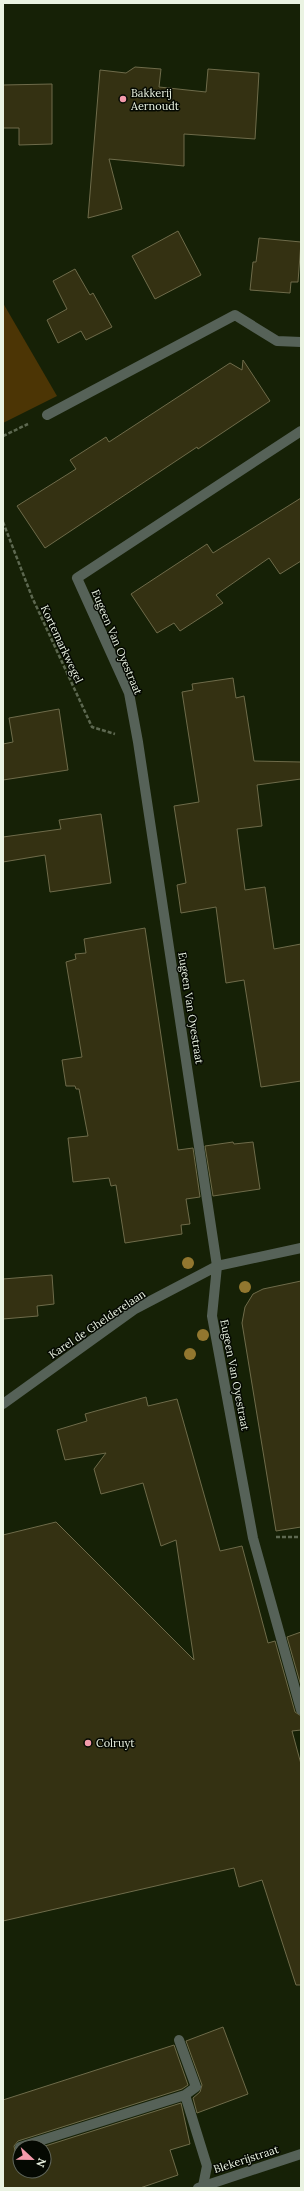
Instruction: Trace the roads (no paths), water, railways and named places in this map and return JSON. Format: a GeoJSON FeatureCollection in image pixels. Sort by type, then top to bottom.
{"type":"FeatureCollection","features":[{"type":"Feature","properties":{"kind":"street"},"geometry":{"type":"LineString","coordinates":[[47,414],[236,316],[277,341],[301,342]]}},
{"type":"Feature","properties":{"kind":"street","name":"Eugeen Van Oyestraat"},"geometry":{"type":"LineString","coordinates":[[301,431],[77,578],[129,693],[138,742],[218,1266],[212,1316],[213,1324],[253,1538],[301,1710]]}},
{"type":"Feature","properties":{"kind":"street","name":"Karel de Ghelderelaan"},"geometry":{"type":"LineString","coordinates":[[3,1404],[135,1309],[218,1266],[301,1248]]}},
{"type":"Feature","properties":{"kind":"street"},"geometry":{"type":"LineString","coordinates":[[45,2139],[185,2095],[196,2087],[179,2040]]}},
{"type":"Feature","properties":{"kind":"street"},"geometry":{"type":"LineString","coordinates":[[185,2095],[207,2166],[201,2187]]}},
{"type":"Feature","properties":{"kind":"street","name":"Blekerijstraat"},"geometry":{"type":"LineString","coordinates":[[201,2187],[301,2154]]}},
{"type":"Feature","properties":{"kind":"place","name":"Bakkerij Aernoudt"},"geometry":{"type":"Point","coordinates":[123,99]}},
{"type":"Feature","properties":{"kind":"place","name":"Colruyt"},"geometry":{"type":"Point","coordinates":[88,1743]}}]}
